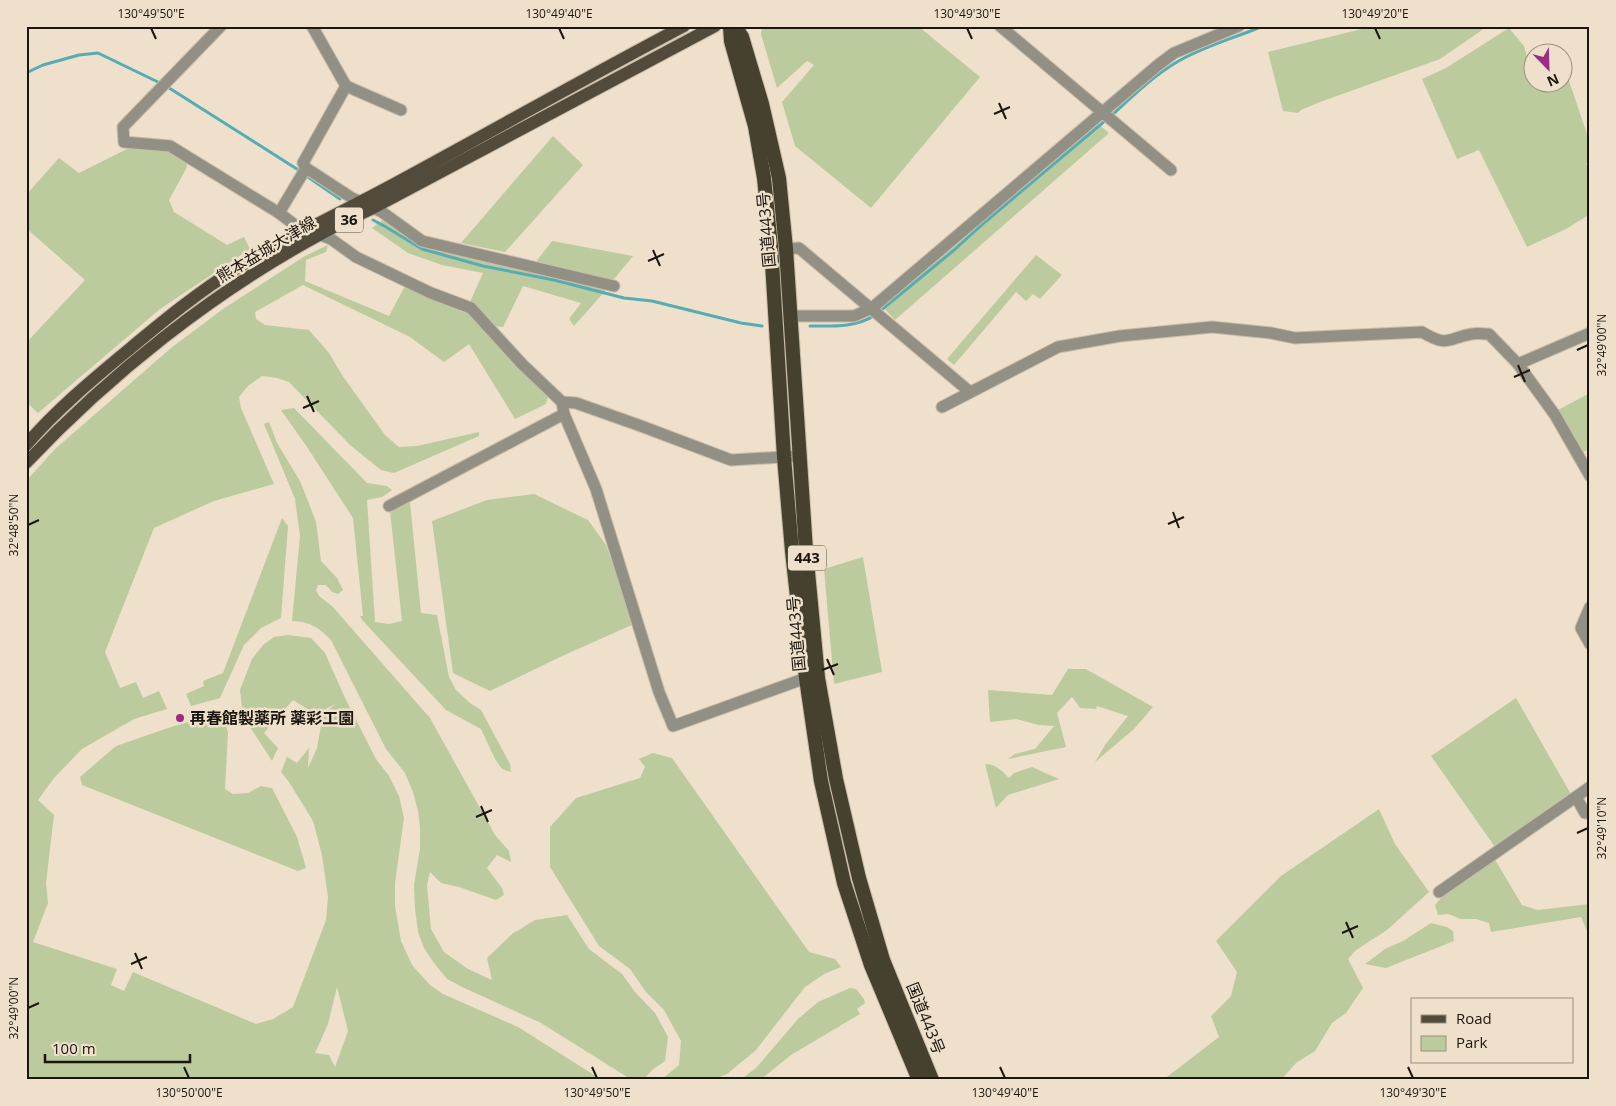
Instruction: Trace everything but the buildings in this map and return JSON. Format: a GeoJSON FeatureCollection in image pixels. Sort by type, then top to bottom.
{"type":"FeatureCollection","features":[{"type":"Feature","properties":{"kind":"highway","name":"国道443号"},"geometry":{"type":"LineString","coordinates":[[730,26],[731,42],[755,126],[764,178],[771,246],[792,551],[812,678],[859,878],[884,960],[932,1080]]}},
{"type":"Feature","properties":{"kind":"highway","name":"国道443号"},"geometry":{"type":"LineString","coordinates":[[735,26],[742,37],[764,114],[779,178],[791,316],[812,678],[821,781],[844,883],[871,965],[919,1080]]}},
{"type":"Feature","properties":{"kind":"main road","name":"熊本益城大津線"},"geometry":{"type":"LineString","coordinates":[[26,445],[40,429],[96,378],[154,329],[198,294],[237,268],[684,26]]}},
{"type":"Feature","properties":{"kind":"main road","name":"熊本益城大津線"},"geometry":{"type":"LineString","coordinates":[[26,463],[52,435],[103,388],[160,341],[246,278],[319,234],[373,208],[715,26]]}},
{"type":"Feature","properties":{"kind":"street"},"geometry":{"type":"LineString","coordinates":[[222,26],[123,127],[124,142],[170,146],[279,213],[295,225],[331,239],[356,257],[431,294],[471,308],[563,408],[596,489],[659,692],[673,726],[812,678]]}},
{"type":"Feature","properties":{"kind":"street"},"geometry":{"type":"LineString","coordinates":[[312,26],[346,86],[401,110]]}},
{"type":"Feature","properties":{"kind":"street"},"geometry":{"type":"LineString","coordinates":[[1000,26],[1171,170]]}},
{"type":"Feature","properties":{"kind":"street"},"geometry":{"type":"LineString","coordinates":[[791,316],[854,316],[876,312],[1106,117],[1174,53],[1239,26]]}},
{"type":"Feature","properties":{"kind":"street"},"geometry":{"type":"LineString","coordinates":[[279,213],[303,172],[303,163],[346,86]]}},
{"type":"Feature","properties":{"kind":"street"},"geometry":{"type":"LineString","coordinates":[[303,172],[382,212],[422,241],[614,286]]}},
{"type":"Feature","properties":{"kind":"street"},"geometry":{"type":"LineString","coordinates":[[786,249],[799,248],[970,392]]}},
{"type":"Feature","properties":{"kind":"street"},"geometry":{"type":"LineString","coordinates":[[942,407],[1058,347],[1120,336],[1212,326],[1271,333],[1295,338],[1422,332],[1435,340],[1448,341],[1472,334],[1489,334],[1518,364],[1554,415],[1590,476]]}},
{"type":"Feature","properties":{"kind":"street"},"geometry":{"type":"LineString","coordinates":[[1518,364],[1590,333]]}},
{"type":"Feature","properties":{"kind":"street"},"geometry":{"type":"LineString","coordinates":[[388,506],[563,408],[576,403],[731,460],[800,456]]}},
{"type":"Feature","properties":{"kind":"street"},"geometry":{"type":"LineString","coordinates":[[1590,607],[1581,628],[1590,644]]}},
{"type":"Feature","properties":{"kind":"street"},"geometry":{"type":"LineString","coordinates":[[1439,892],[1590,787]]}},
{"type":"Feature","properties":{"kind":"street"},"geometry":{"type":"LineString","coordinates":[[1576,797],[1585,813],[1590,813]]}},
{"type":"Feature","properties":{"kind":"green space"},"geometry":{"type":"Polygon","coordinates":[[[762,26],[918,26],[980,77],[871,208],[795,146],[782,102],[814,65],[807,61],[777,88],[761,34],[762,26]]]}},
{"type":"Feature","properties":{"kind":"green space"},"geometry":{"type":"Polygon","coordinates":[[[1374,26],[1488,26],[1440,59],[1320,102],[1298,113],[1283,111],[1268,52],[1374,26]]]}},
{"type":"Feature","properties":{"kind":"green space"},"geometry":{"type":"Polygon","coordinates":[[[1509,28],[1524,46],[1524,92],[1573,92],[1590,143],[1590,160],[1586,164],[1590,173],[1590,214],[1566,229],[1527,247],[1479,150],[1457,159],[1422,79],[1446,68],[1509,28]]]}},
{"type":"Feature","properties":{"kind":"green space"},"geometry":{"type":"Polygon","coordinates":[[[1097,123],[1109,133],[895,320],[882,306],[1097,123]]]}},
{"type":"Feature","properties":{"kind":"green space"},"geometry":{"type":"Polygon","coordinates":[[[553,136],[583,165],[505,252],[461,243],[553,136]]]}},
{"type":"Feature","properties":{"kind":"green space"},"geometry":{"type":"Polygon","coordinates":[[[131,147],[167,149],[188,161],[186,169],[169,200],[174,212],[227,245],[244,237],[250,249],[160,309],[38,413],[26,402],[26,343],[85,280],[26,228],[26,195],[59,158],[79,173],[131,147]]]}},
{"type":"Feature","properties":{"kind":"green space"},"geometry":{"type":"Polygon","coordinates":[[[384,219],[422,245],[606,290],[574,326],[569,319],[581,303],[523,286],[503,327],[492,326],[487,333],[517,367],[548,397],[546,404],[515,419],[469,344],[444,362],[410,337],[303,285],[255,312],[256,319],[265,325],[309,330],[329,353],[342,375],[385,435],[399,447],[417,446],[479,432],[479,436],[394,473],[381,470],[350,445],[289,382],[262,376],[248,386],[239,397],[241,408],[274,484],[214,501],[154,528],[105,652],[120,688],[136,682],[143,698],[159,691],[167,709],[134,719],[82,749],[54,778],[38,800],[54,815],[46,883],[48,903],[33,942],[117,969],[111,985],[124,991],[133,972],[256,1024],[273,1019],[293,1007],[326,920],[328,897],[322,855],[313,821],[281,772],[287,757],[297,763],[309,748],[308,768],[317,748],[323,714],[336,704],[315,714],[293,700],[264,733],[278,748],[272,761],[243,716],[240,690],[252,659],[263,645],[274,637],[288,635],[311,638],[325,653],[376,759],[389,776],[399,796],[404,818],[395,883],[395,906],[401,941],[412,965],[430,985],[443,994],[518,1027],[602,1080],[26,1080],[26,481],[55,449],[171,348],[223,309],[305,256],[328,245],[326,252],[306,260],[305,281],[389,316],[405,286],[465,313],[483,273],[442,265],[408,253],[372,228],[384,219]],[[337,987],[328,1024],[315,1053],[329,1055],[335,1067],[348,1031],[337,987]]]}},
{"type":"Feature","properties":{"kind":"green space"},"geometry":{"type":"Polygon","coordinates":[[[552,241],[633,256],[614,279],[604,279],[535,263],[552,241]]]}},
{"type":"Feature","properties":{"kind":"green space"},"geometry":{"type":"Polygon","coordinates":[[[1036,255],[1062,275],[1040,299],[1033,294],[1026,301],[1016,292],[954,365],[947,359],[1036,255]]]}},
{"type":"Feature","properties":{"kind":"green space"},"geometry":{"type":"Polygon","coordinates":[[[1590,393],[1590,449],[1583,452],[1558,410],[1590,393]]]}},
{"type":"Feature","properties":{"kind":"green space"},"geometry":{"type":"Polygon","coordinates":[[[294,408],[367,483],[387,486],[392,490],[382,497],[367,500],[375,622],[389,624],[402,621],[390,511],[410,502],[421,613],[437,615],[449,677],[456,690],[481,710],[510,764],[511,772],[502,769],[495,759],[481,729],[446,710],[360,616],[363,616],[353,518],[281,410],[294,408]]]}},
{"type":"Feature","properties":{"kind":"green space"},"geometry":{"type":"Polygon","coordinates":[[[269,422],[277,443],[300,481],[316,522],[321,561],[337,578],[343,590],[338,594],[332,592],[326,585],[318,585],[316,590],[319,596],[332,606],[430,718],[495,835],[509,851],[511,862],[497,855],[487,868],[502,888],[504,895],[496,900],[441,883],[430,872],[427,885],[431,929],[444,952],[468,969],[492,980],[487,958],[512,934],[535,920],[567,915],[589,949],[622,974],[635,992],[655,1013],[668,1037],[665,1061],[652,1070],[643,1080],[632,1080],[541,1023],[447,979],[424,948],[418,932],[415,909],[414,885],[420,849],[420,827],[413,792],[405,773],[386,749],[331,640],[314,626],[292,621],[300,536],[295,499],[264,424],[269,422]]]}},
{"type":"Feature","properties":{"kind":"green space"},"geometry":{"type":"Polygon","coordinates":[[[534,494],[588,520],[606,545],[634,624],[490,691],[453,673],[432,521],[487,500],[534,494]]]}},
{"type":"Feature","properties":{"kind":"green space"},"geometry":{"type":"Polygon","coordinates":[[[282,518],[288,526],[281,618],[261,628],[244,645],[220,698],[191,706],[186,694],[204,686],[203,681],[223,673],[282,518]]]}},
{"type":"Feature","properties":{"kind":"green space"},"geometry":{"type":"Polygon","coordinates":[[[863,557],[882,672],[834,684],[824,569],[863,557]]]}},
{"type":"Feature","properties":{"kind":"green space"},"geometry":{"type":"Polygon","coordinates":[[[1068,669],[1086,669],[1153,707],[1134,729],[1095,762],[1105,745],[1128,716],[1097,706],[1096,709],[1080,708],[1072,697],[1057,713],[1066,747],[1008,759],[1015,754],[1035,749],[1054,726],[1039,725],[1016,719],[990,722],[988,690],[1052,695],[1068,669]]]}},
{"type":"Feature","properties":{"kind":"green space"},"geometry":{"type":"Polygon","coordinates":[[[1516,698],[1572,796],[1495,847],[1431,756],[1516,698]]]}},
{"type":"Feature","properties":{"kind":"green space"},"geometry":{"type":"Polygon","coordinates":[[[211,715],[225,721],[228,733],[225,789],[233,794],[248,793],[261,786],[272,788],[297,837],[306,868],[298,871],[82,785],[80,777],[116,746],[211,715]]]}},
{"type":"Feature","properties":{"kind":"green space"},"geometry":{"type":"Polygon","coordinates":[[[653,753],[672,758],[809,952],[835,959],[841,967],[824,974],[805,987],[756,1050],[727,1074],[712,1080],[661,1080],[679,1065],[681,1041],[664,1010],[646,992],[630,969],[599,946],[550,867],[550,827],[576,798],[640,778],[645,767],[639,759],[653,753]]]}},
{"type":"Feature","properties":{"kind":"green space"},"geometry":{"type":"Polygon","coordinates":[[[985,764],[996,767],[1009,778],[1014,773],[1032,767],[1059,779],[1008,795],[996,808],[985,764]]]}},
{"type":"Feature","properties":{"kind":"green space"},"geometry":{"type":"Polygon","coordinates":[[[1379,809],[1395,844],[1429,892],[1387,930],[1356,950],[1348,959],[1363,988],[1346,1013],[1332,1023],[1315,1051],[1296,1063],[1281,1080],[1163,1080],[1219,1037],[1211,1016],[1231,996],[1237,972],[1216,941],[1281,876],[1379,809]]]}},
{"type":"Feature","properties":{"kind":"green space"},"geometry":{"type":"Polygon","coordinates":[[[1494,858],[1522,905],[1538,910],[1590,904],[1590,938],[1581,917],[1491,932],[1489,923],[1476,919],[1461,919],[1448,914],[1438,915],[1435,905],[1447,891],[1494,858]]]}},
{"type":"Feature","properties":{"kind":"green space"},"geometry":{"type":"Polygon","coordinates":[[[1431,923],[1447,927],[1453,931],[1454,941],[1386,968],[1365,964],[1385,949],[1403,941],[1431,923]]]}},
{"type":"Feature","properties":{"kind":"green space"},"geometry":{"type":"Polygon","coordinates":[[[850,988],[856,989],[864,999],[865,1003],[857,1009],[860,1014],[791,1055],[760,1080],[740,1080],[756,1068],[798,1019],[818,1002],[850,988]]]}},
{"type":"Feature","properties":{"kind":"waterway"},"geometry":{"type":"LineString","coordinates":[[1111,116],[1151,80],[1187,56],[1263,26]]}},
{"type":"Feature","properties":{"kind":"waterway"},"geometry":{"type":"LineString","coordinates":[[26,73],[43,65],[79,55],[98,53],[160,83]]}},
{"type":"Feature","properties":{"kind":"waterway"},"geometry":{"type":"LineString","coordinates":[[166,86],[300,171]]}},
{"type":"Feature","properties":{"kind":"waterway"},"geometry":{"type":"LineString","coordinates":[[880,311],[1106,120]]}},
{"type":"Feature","properties":{"kind":"waterway"},"geometry":{"type":"LineString","coordinates":[[305,175],[340,199]]}},
{"type":"Feature","properties":{"kind":"waterway"},"geometry":{"type":"LineString","coordinates":[[373,220],[422,249],[483,266],[554,280],[624,298],[652,301],[741,323],[762,326]]}},
{"type":"Feature","properties":{"kind":"waterway"},"geometry":{"type":"LineString","coordinates":[[810,326],[852,324],[875,315]]}},
{"type":"Feature","properties":{"kind":"place","name":"再春館製薬所 薬彩工園"},"geometry":{"type":"Point","coordinates":[180,718]}}]}
